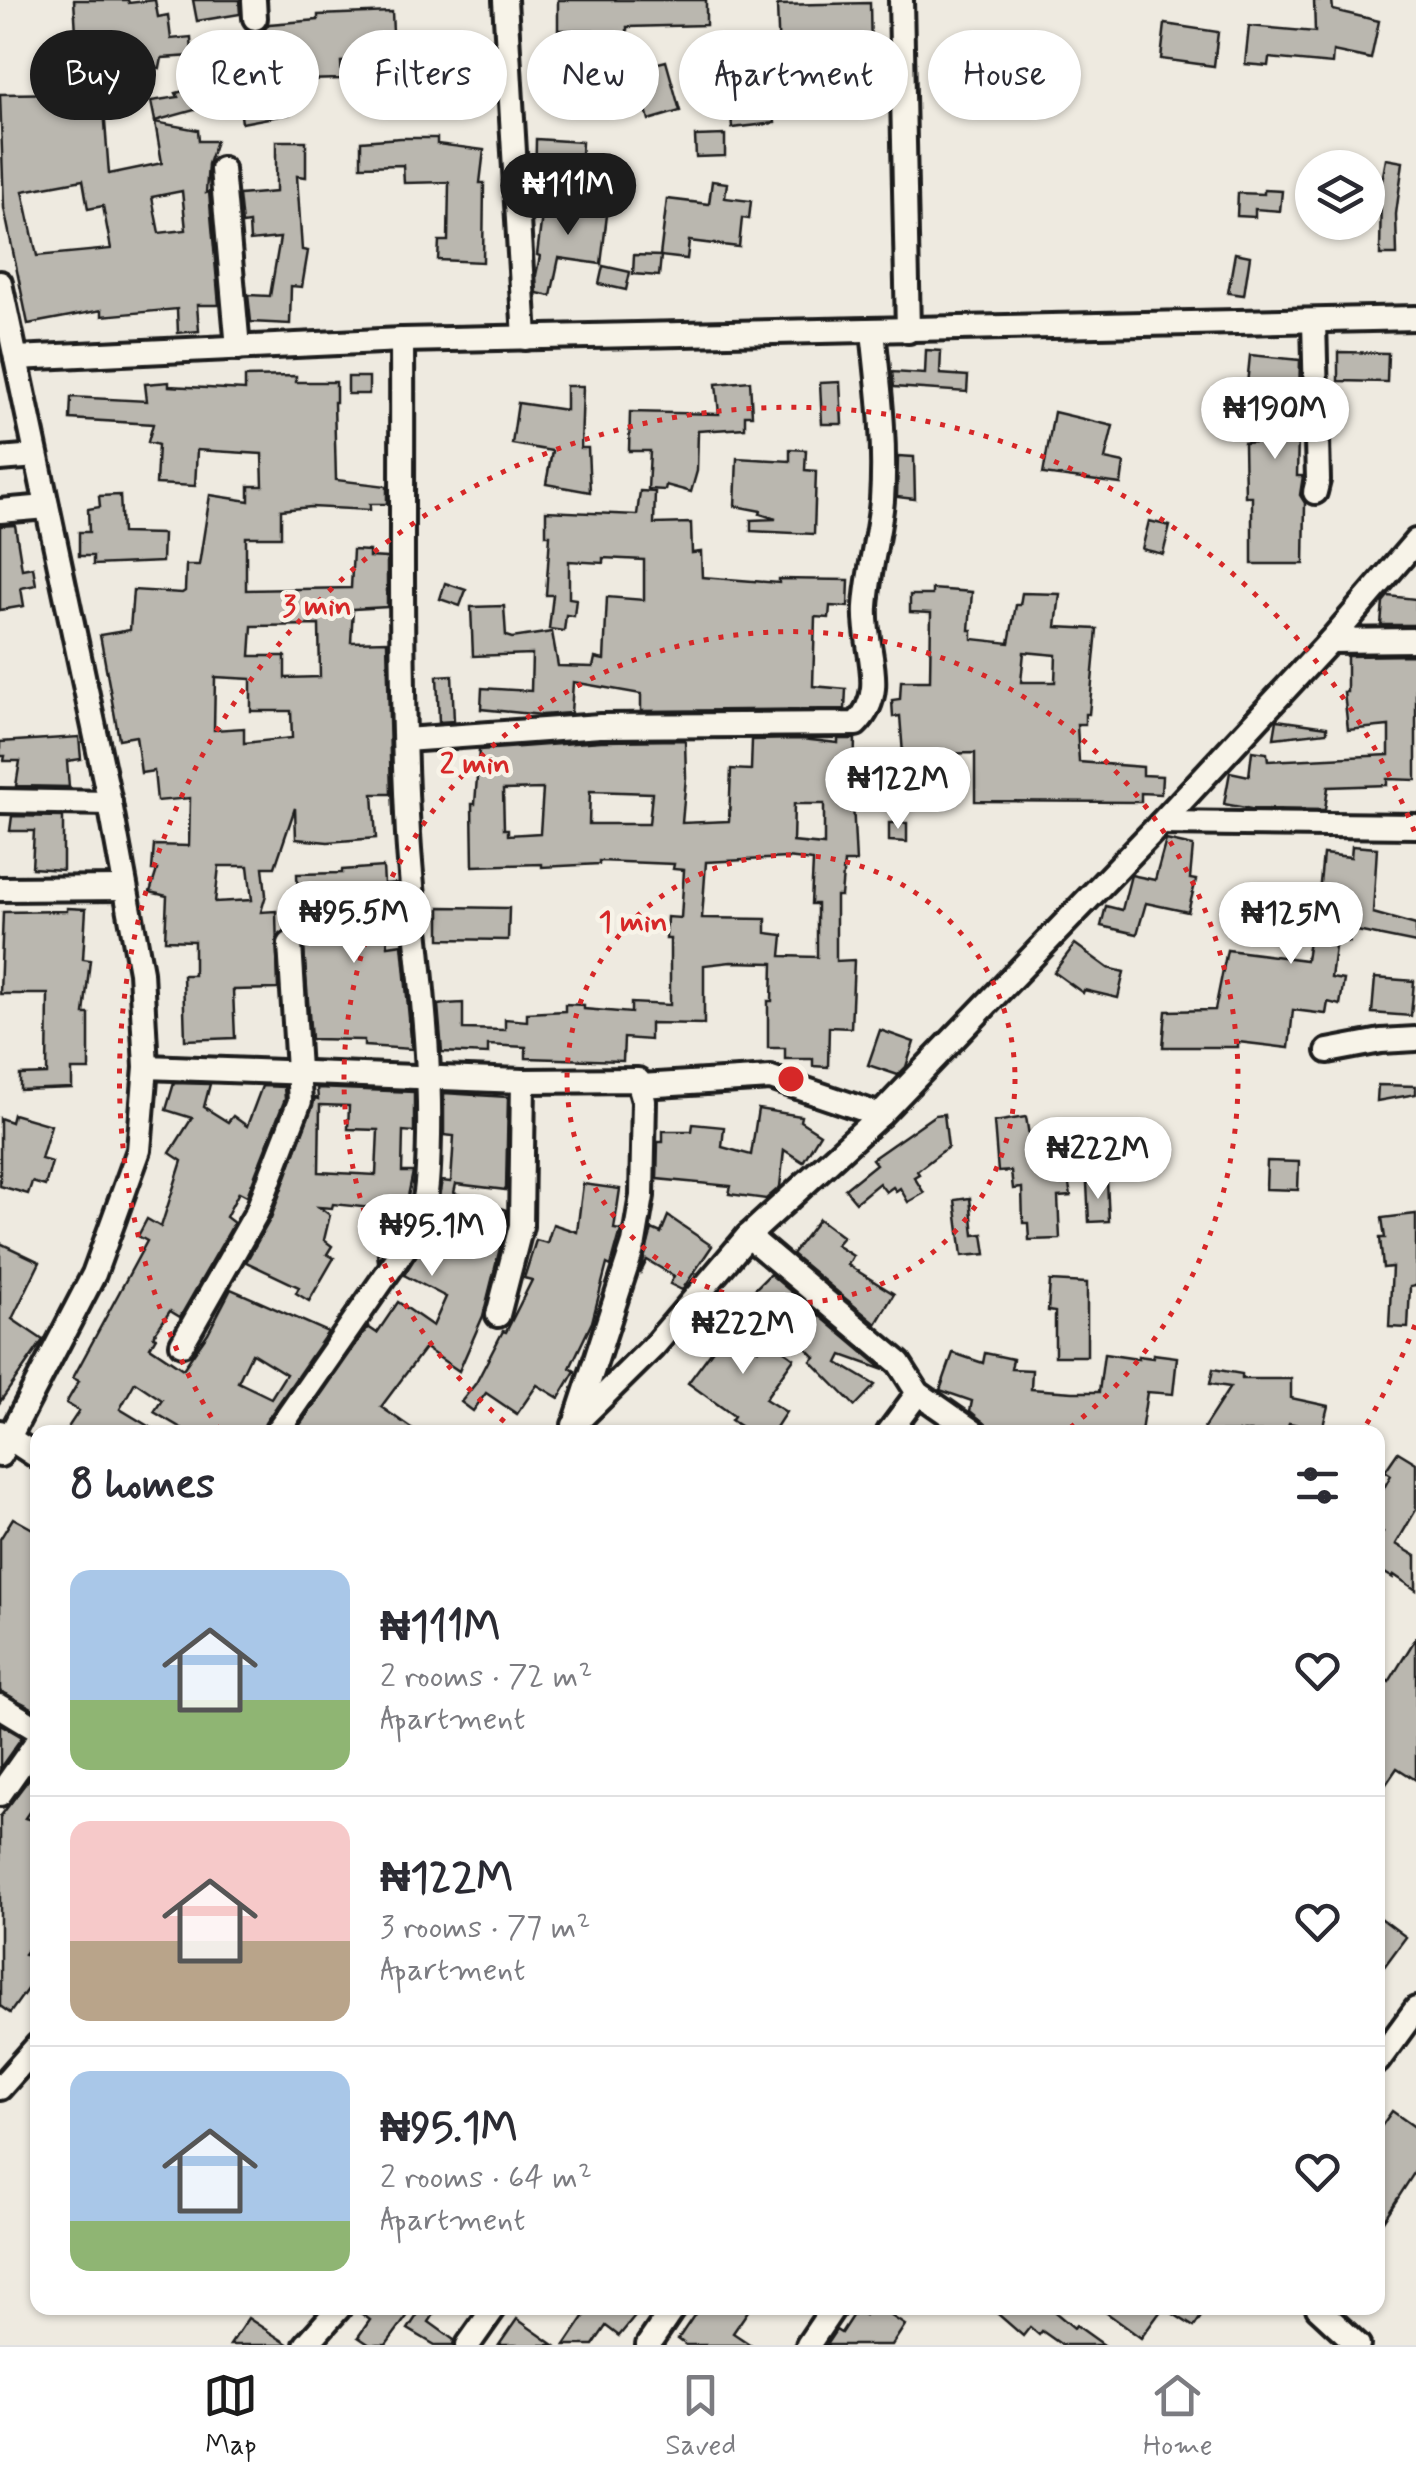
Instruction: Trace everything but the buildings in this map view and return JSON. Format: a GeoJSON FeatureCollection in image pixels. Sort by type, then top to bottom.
{"type":"FeatureCollection","features":[{"type":"Feature","properties":{"kind":"street"},"geometry":{"type":"LineString","coordinates":[[505,0],[526,338]]}},
{"type":"Feature","properties":{"kind":"street"},"geometry":{"type":"LineString","coordinates":[[901,0],[908,331]]}},
{"type":"Feature","properties":{"kind":"street"},"geometry":{"type":"LineString","coordinates":[[222,169],[238,348]]}},
{"type":"Feature","properties":{"kind":"street"},"geometry":{"type":"LineString","coordinates":[[0,283],[110,803],[141,972],[146,1067],[138,1150],[94,1274],[3,1442],[30,1454]]}},
{"type":"Feature","properties":{"kind":"street"},"geometry":{"type":"LineString","coordinates":[[16,358],[402,340],[1416,318]]}},
{"type":"Feature","properties":{"kind":"street"},"geometry":{"type":"LineString","coordinates":[[1314,321],[1318,480],[1314,492]]}},
{"type":"Feature","properties":{"kind":"street"},"geometry":{"type":"LineString","coordinates":[[405,740],[600,726],[856,724],[869,711],[874,688],[866,608],[882,502],[883,424],[873,331]]}},
{"type":"Feature","properties":{"kind":"street"},"geometry":{"type":"LineString","coordinates":[[282,1425],[419,1224],[427,1192],[430,1076],[408,835],[405,740],[402,340]]}},
{"type":"Feature","properties":{"kind":"street"},"geometry":{"type":"LineString","coordinates":[[0,459],[36,456]]}},
{"type":"Feature","properties":{"kind":"street"},"geometry":{"type":"LineString","coordinates":[[0,511],[47,507]]}},
{"type":"Feature","properties":{"kind":"street"},"geometry":{"type":"LineString","coordinates":[[576,1425],[652,1347],[748,1236],[880,1115],[1161,824],[1416,542]]}},
{"type":"Feature","properties":{"kind":"street"},"geometry":{"type":"LineString","coordinates":[[1330,641],[1416,640]]}},
{"type":"Feature","properties":{"kind":"street"},"geometry":{"type":"LineString","coordinates":[[0,801],[110,803]]}},
{"type":"Feature","properties":{"kind":"street"},"geometry":{"type":"LineString","coordinates":[[1161,824],[1416,826]]}},
{"type":"Feature","properties":{"kind":"street"},"geometry":{"type":"LineString","coordinates":[[0,888],[124,888]]}},
{"type":"Feature","properties":{"kind":"street"},"geometry":{"type":"LineString","coordinates":[[182,1344],[257,1212],[300,1101],[290,944]]}},
{"type":"Feature","properties":{"kind":"street"},"geometry":{"type":"LineString","coordinates":[[1328,1050],[1416,1040]]}},
{"type":"Feature","properties":{"kind":"street"},"geometry":{"type":"LineString","coordinates":[[146,1067],[523,1081],[638,1080],[644,1100],[642,1196],[634,1243],[605,1330],[604,1344],[574,1425]]}},
{"type":"Feature","properties":{"kind":"street"},"geometry":{"type":"LineString","coordinates":[[641,1086],[771,1078],[880,1115]]}},
{"type":"Feature","properties":{"kind":"street"},"geometry":{"type":"LineString","coordinates":[[498,1315],[520,1226],[523,1081]]}},
{"type":"Feature","properties":{"kind":"street"},"geometry":{"type":"LineString","coordinates":[[748,1236],[900,1363],[918,1394],[964,1425]]}},
{"type":"Feature","properties":{"kind":"street"},"geometry":{"type":"LineString","coordinates":[[894,1425],[918,1394]]}},
{"type":"Feature","properties":{"kind":"street"},"geometry":{"type":"LineString","coordinates":[[0,1706],[30,1724]]}},
{"type":"Feature","properties":{"kind":"street"},"geometry":{"type":"LineString","coordinates":[[0,1794],[30,1751]]}},
{"type":"Feature","properties":{"kind":"street"},"geometry":{"type":"LineString","coordinates":[[1385,2052],[1416,2010]]}},
{"type":"Feature","properties":{"kind":"street"},"geometry":{"type":"LineString","coordinates":[[0,2088],[30,2054]]}},
{"type":"Feature","properties":{"kind":"street"},"geometry":{"type":"LineString","coordinates":[[306,2345],[334,2315]]}},
{"type":"Feature","properties":{"kind":"street"},"geometry":{"type":"LineString","coordinates":[[468,2345],[489,2315]]}},
{"type":"Feature","properties":{"kind":"street"},"geometry":{"type":"LineString","coordinates":[[648,2345],[668,2315]]}},
{"type":"Feature","properties":{"kind":"street"},"geometry":{"type":"LineString","coordinates":[[808,2345],[828,2315]]}},
{"type":"Feature","properties":{"kind":"street"},"geometry":{"type":"LineString","coordinates":[[1326,2315],[1358,2345]]}}]}
